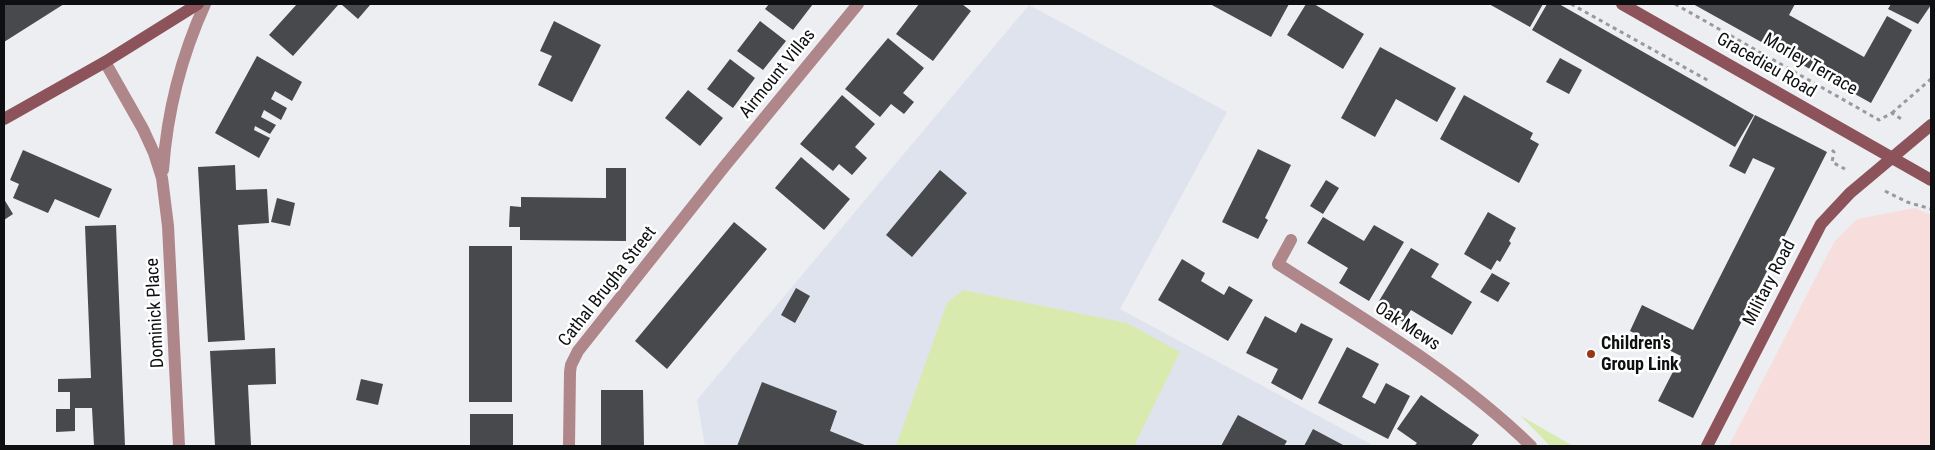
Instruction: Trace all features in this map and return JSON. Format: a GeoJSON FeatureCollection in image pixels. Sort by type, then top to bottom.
{"type":"FeatureCollection","features":[{"type":"Feature","properties":{"kind":"street"},"geometry":{"type":"LineString","coordinates":[[4,119],[105,62],[198,4]]}},
{"type":"Feature","properties":{"kind":"street","name":"Dominick Place"},"geometry":{"type":"LineString","coordinates":[[179,446],[169,235],[162,178],[164,147],[175,88],[190,43],[206,4]]}},
{"type":"Feature","properties":{"kind":"street","name":"Airmount Villas"},"geometry":{"type":"LineString","coordinates":[[724,167],[858,4]]}},
{"type":"Feature","properties":{"kind":"street","name":"Gracedieu Road"},"geometry":{"type":"LineString","coordinates":[[1622,4],[1931,180]]}},
{"type":"Feature","properties":{"kind":"street","name":"Dominick Place"},"geometry":{"type":"LineString","coordinates":[[105,62],[143,129],[154,153],[162,178]]}},
{"type":"Feature","properties":{"kind":"street","name":"Military Road"},"geometry":{"type":"LineString","coordinates":[[1707,446],[1821,224],[1840,202],[1927,128]]}},
{"type":"Feature","properties":{"kind":"street","name":"Cathal Brugha Street"},"geometry":{"type":"LineString","coordinates":[[569,446],[570,372],[574,358],[584,342],[724,167]]}},
{"type":"Feature","properties":{"kind":"street","name":"Oak Mews"},"geometry":{"type":"LineString","coordinates":[[1291,240],[1278,264],[1439,369],[1500,417],[1531,446]]}},
{"type":"Feature","properties":{"kind":"path"},"geometry":{"type":"LineString","coordinates":[[1571,4],[1716,85]]}},
{"type":"Feature","properties":{"kind":"path","name":"Morley Terrace"},"geometry":{"type":"LineString","coordinates":[[1675,4],[1879,120],[1892,113]]}},
{"type":"Feature","properties":{"kind":"path"},"geometry":{"type":"LineString","coordinates":[[1927,128],[1892,113],[1931,79]]}},
{"type":"Feature","properties":{"kind":"path"},"geometry":{"type":"LineString","coordinates":[[1826,147],[1834,152],[1832,162],[1864,181],[1907,202],[1931,209]]}},
{"type":"Feature","properties":{"kind":"shaded area"},"geometry":{"type":"Polygon","coordinates":[[[1029,5],[1227,112],[1120,309],[1374,446],[705,446],[697,400],[1029,5]]]}},
{"type":"Feature","properties":{"kind":"shaded area"},"geometry":{"type":"Polygon","coordinates":[[[1915,208],[1931,215],[1931,446],[1729,446],[1834,242],[1857,219],[1915,208]]]}},
{"type":"Feature","properties":{"kind":"green space"},"geometry":{"type":"Polygon","coordinates":[[[963,290],[1127,323],[1180,352],[1134,446],[896,446],[947,303],[963,290]]]}},
{"type":"Feature","properties":{"kind":"green space"},"geometry":{"type":"Polygon","coordinates":[[[1521,416],[1573,446],[1550,446],[1521,416]]]}},
{"type":"Feature","properties":{"kind":"building"},"geometry":{"type":"Polygon","coordinates":[[[4,4],[64,4],[4,42],[4,4]]]}},
{"type":"Feature","properties":{"kind":"building"},"geometry":{"type":"Polygon","coordinates":[[[297,4],[339,4],[293,56],[269,35],[297,4]]]}},
{"type":"Feature","properties":{"kind":"building"},"geometry":{"type":"Polygon","coordinates":[[[341,4],[368,4],[370,5],[358,19],[341,4]]]}},
{"type":"Feature","properties":{"kind":"building"},"geometry":{"type":"Polygon","coordinates":[[[769,4],[813,4],[793,30],[765,9],[769,4]]]}},
{"type":"Feature","properties":{"kind":"building"},"geometry":{"type":"Polygon","coordinates":[[[919,4],[962,4],[971,11],[933,61],[896,34],[919,4]]]}},
{"type":"Feature","properties":{"kind":"building"},"geometry":{"type":"Polygon","coordinates":[[[1210,4],[1289,4],[1271,37],[1210,4]]]}},
{"type":"Feature","properties":{"kind":"building"},"geometry":{"type":"Polygon","coordinates":[[[1306,4],[1314,4],[1364,34],[1343,69],[1287,35],[1306,4]]]}},
{"type":"Feature","properties":{"kind":"building"},"geometry":{"type":"Polygon","coordinates":[[[1489,4],[1543,4],[1530,27],[1489,4]]]}},
{"type":"Feature","properties":{"kind":"building"},"geometry":{"type":"Polygon","coordinates":[[[1547,4],[1559,4],[1754,115],[1735,147],[1532,30],[1547,4]]]}},
{"type":"Feature","properties":{"kind":"building"},"geometry":{"type":"Polygon","coordinates":[[[1693,4],[1795,4],[1789,15],[1864,57],[1887,16],[1912,30],[1871,103],[1693,4]]]}},
{"type":"Feature","properties":{"kind":"building"},"geometry":{"type":"Polygon","coordinates":[[[1891,4],[1931,5],[1918,24],[1888,9],[1891,4]]]}},
{"type":"Feature","properties":{"kind":"building"},"geometry":{"type":"Polygon","coordinates":[[[554,21],[601,45],[572,102],[538,85],[552,56],[540,51],[554,21]]]}},
{"type":"Feature","properties":{"kind":"building"},"geometry":{"type":"Polygon","coordinates":[[[760,21],[786,41],[763,70],[737,51],[760,21]]]}},
{"type":"Feature","properties":{"kind":"building"},"geometry":{"type":"Polygon","coordinates":[[[888,38],[924,68],[903,93],[914,102],[904,114],[891,104],[880,117],[845,89],[888,38]]]}},
{"type":"Feature","properties":{"kind":"building"},"geometry":{"type":"Polygon","coordinates":[[[1380,47],[1456,88],[1437,122],[1396,99],[1375,137],[1341,118],[1380,47]]]}},
{"type":"Feature","properties":{"kind":"building"},"geometry":{"type":"Polygon","coordinates":[[[257,56],[302,82],[292,101],[275,91],[271,99],[287,108],[281,120],[264,110],[261,117],[276,125],[270,134],[255,126],[254,130],[270,138],[259,158],[215,133],[257,56]]]}},
{"type":"Feature","properties":{"kind":"building"},"geometry":{"type":"Polygon","coordinates":[[[1560,58],[1582,70],[1569,94],[1546,82],[1560,58]]]}},
{"type":"Feature","properties":{"kind":"building"},"geometry":{"type":"Polygon","coordinates":[[[730,59],[755,78],[733,108],[707,89],[730,59]]]}},
{"type":"Feature","properties":{"kind":"building"},"geometry":{"type":"Polygon","coordinates":[[[688,90],[723,118],[700,146],[665,118],[688,90]]]}},
{"type":"Feature","properties":{"kind":"building"},"geometry":{"type":"Polygon","coordinates":[[[842,95],[875,124],[855,147],[867,158],[852,175],[839,164],[833,171],[800,144],[842,95]]]}},
{"type":"Feature","properties":{"kind":"building"},"geometry":{"type":"Polygon","coordinates":[[[1464,95],[1533,133],[1530,139],[1539,144],[1519,183],[1440,139],[1464,95]]]}},
{"type":"Feature","properties":{"kind":"building"},"geometry":{"type":"Polygon","coordinates":[[[1755,115],[1827,152],[1693,418],[1658,401],[1681,356],[1630,331],[1642,305],[1693,330],[1775,168],[1753,158],[1745,174],[1729,166],[1755,115]]]}},
{"type":"Feature","properties":{"kind":"building"},"geometry":{"type":"Polygon","coordinates":[[[1258,149],[1291,165],[1265,218],[1268,220],[1258,239],[1222,222],[1258,149]]]}},
{"type":"Feature","properties":{"kind":"building"},"geometry":{"type":"Polygon","coordinates":[[[23,150],[112,189],[99,218],[55,199],[48,213],[13,198],[19,184],[10,180],[23,150]]]}},
{"type":"Feature","properties":{"kind":"building"},"geometry":{"type":"Polygon","coordinates":[[[801,157],[850,199],[824,230],[775,188],[801,157]]]}},
{"type":"Feature","properties":{"kind":"building"},"geometry":{"type":"Polygon","coordinates":[[[235,165],[236,190],[267,189],[269,223],[238,225],[245,340],[208,342],[198,167],[235,165]]]}},
{"type":"Feature","properties":{"kind":"building"},"geometry":{"type":"Polygon","coordinates":[[[606,168],[626,168],[626,241],[520,240],[520,227],[509,227],[510,206],[521,207],[521,197],[606,198],[606,168]]]}},
{"type":"Feature","properties":{"kind":"building"},"geometry":{"type":"Polygon","coordinates":[[[940,170],[967,193],[912,257],[886,235],[940,170]]]}},
{"type":"Feature","properties":{"kind":"building"},"geometry":{"type":"Polygon","coordinates":[[[1326,180],[1339,188],[1323,214],[1310,206],[1326,180]]]}},
{"type":"Feature","properties":{"kind":"building"},"geometry":{"type":"Polygon","coordinates":[[[277,198],[295,203],[290,226],[271,222],[277,198]]]}},
{"type":"Feature","properties":{"kind":"building"},"geometry":{"type":"Polygon","coordinates":[[[4,199],[13,214],[4,220],[4,199]]]}},
{"type":"Feature","properties":{"kind":"building"},"geometry":{"type":"Polygon","coordinates":[[[1488,212],[1516,228],[1509,241],[1511,243],[1500,262],[1497,260],[1491,270],[1464,254],[1488,212]]]}},
{"type":"Feature","properties":{"kind":"building"},"geometry":{"type":"Polygon","coordinates":[[[1323,217],[1364,241],[1374,225],[1404,242],[1369,301],[1339,283],[1348,268],[1307,243],[1323,217]]]}},
{"type":"Feature","properties":{"kind":"building"},"geometry":{"type":"Polygon","coordinates":[[[734,222],[767,249],[667,369],[635,341],[734,222]]]}},
{"type":"Feature","properties":{"kind":"building"},"geometry":{"type":"Polygon","coordinates":[[[116,225],[125,446],[94,446],[92,408],[75,408],[75,431],[56,432],[56,409],[70,409],[70,392],[58,392],[58,379],[91,378],[85,226],[116,225]]]}},
{"type":"Feature","properties":{"kind":"building"},"geometry":{"type":"Polygon","coordinates":[[[469,246],[512,246],[512,402],[469,402],[469,246]]]}},
{"type":"Feature","properties":{"kind":"building"},"geometry":{"type":"Polygon","coordinates":[[[1411,248],[1439,264],[1431,277],[1472,302],[1452,335],[1411,310],[1403,322],[1376,306],[1411,248]]]}},
{"type":"Feature","properties":{"kind":"building"},"geometry":{"type":"Polygon","coordinates":[[[1182,259],[1205,273],[1201,281],[1224,295],[1229,286],[1253,300],[1228,341],[1158,300],[1182,259]]]}},
{"type":"Feature","properties":{"kind":"building"},"geometry":{"type":"Polygon","coordinates":[[[1492,273],[1510,283],[1498,302],[1480,292],[1492,273]]]}},
{"type":"Feature","properties":{"kind":"building"},"geometry":{"type":"Polygon","coordinates":[[[796,288],[810,296],[795,323],[781,315],[796,288]]]}},
{"type":"Feature","properties":{"kind":"building"},"geometry":{"type":"Polygon","coordinates":[[[1265,316],[1296,333],[1301,323],[1333,339],[1302,400],[1271,383],[1278,369],[1246,353],[1265,316]]]}},
{"type":"Feature","properties":{"kind":"building"},"geometry":{"type":"Polygon","coordinates":[[[1347,347],[1379,364],[1362,397],[1375,404],[1386,383],[1410,396],[1388,439],[1318,403],[1347,347]]]}},
{"type":"Feature","properties":{"kind":"building"},"geometry":{"type":"Polygon","coordinates":[[[275,348],[276,384],[248,385],[251,446],[215,446],[210,351],[275,348]]]}},
{"type":"Feature","properties":{"kind":"building"},"geometry":{"type":"Polygon","coordinates":[[[361,379],[383,384],[378,405],[356,400],[361,379]]]}},
{"type":"Feature","properties":{"kind":"building"},"geometry":{"type":"Polygon","coordinates":[[[762,382],[837,411],[830,431],[867,446],[737,446],[762,382]]]}},
{"type":"Feature","properties":{"kind":"building"},"geometry":{"type":"Polygon","coordinates":[[[601,390],[643,390],[644,446],[601,446],[601,390]]]}},
{"type":"Feature","properties":{"kind":"building"},"geometry":{"type":"Polygon","coordinates":[[[1421,395],[1479,435],[1471,446],[1414,446],[1417,443],[1397,429],[1421,395]]]}},
{"type":"Feature","properties":{"kind":"building"},"geometry":{"type":"Polygon","coordinates":[[[470,414],[513,414],[513,446],[470,446],[470,414]]]}},
{"type":"Feature","properties":{"kind":"building"},"geometry":{"type":"Polygon","coordinates":[[[1238,415],[1287,441],[1284,446],[1221,446],[1238,415]]]}},
{"type":"Feature","properties":{"kind":"building"},"geometry":{"type":"Polygon","coordinates":[[[1313,429],[1345,446],[1304,446],[1313,429]]]}},
{"type":"Feature","properties":{"kind":"place","name":"Children's Group Link"},"geometry":{"type":"Point","coordinates":[1591,354]}}]}
